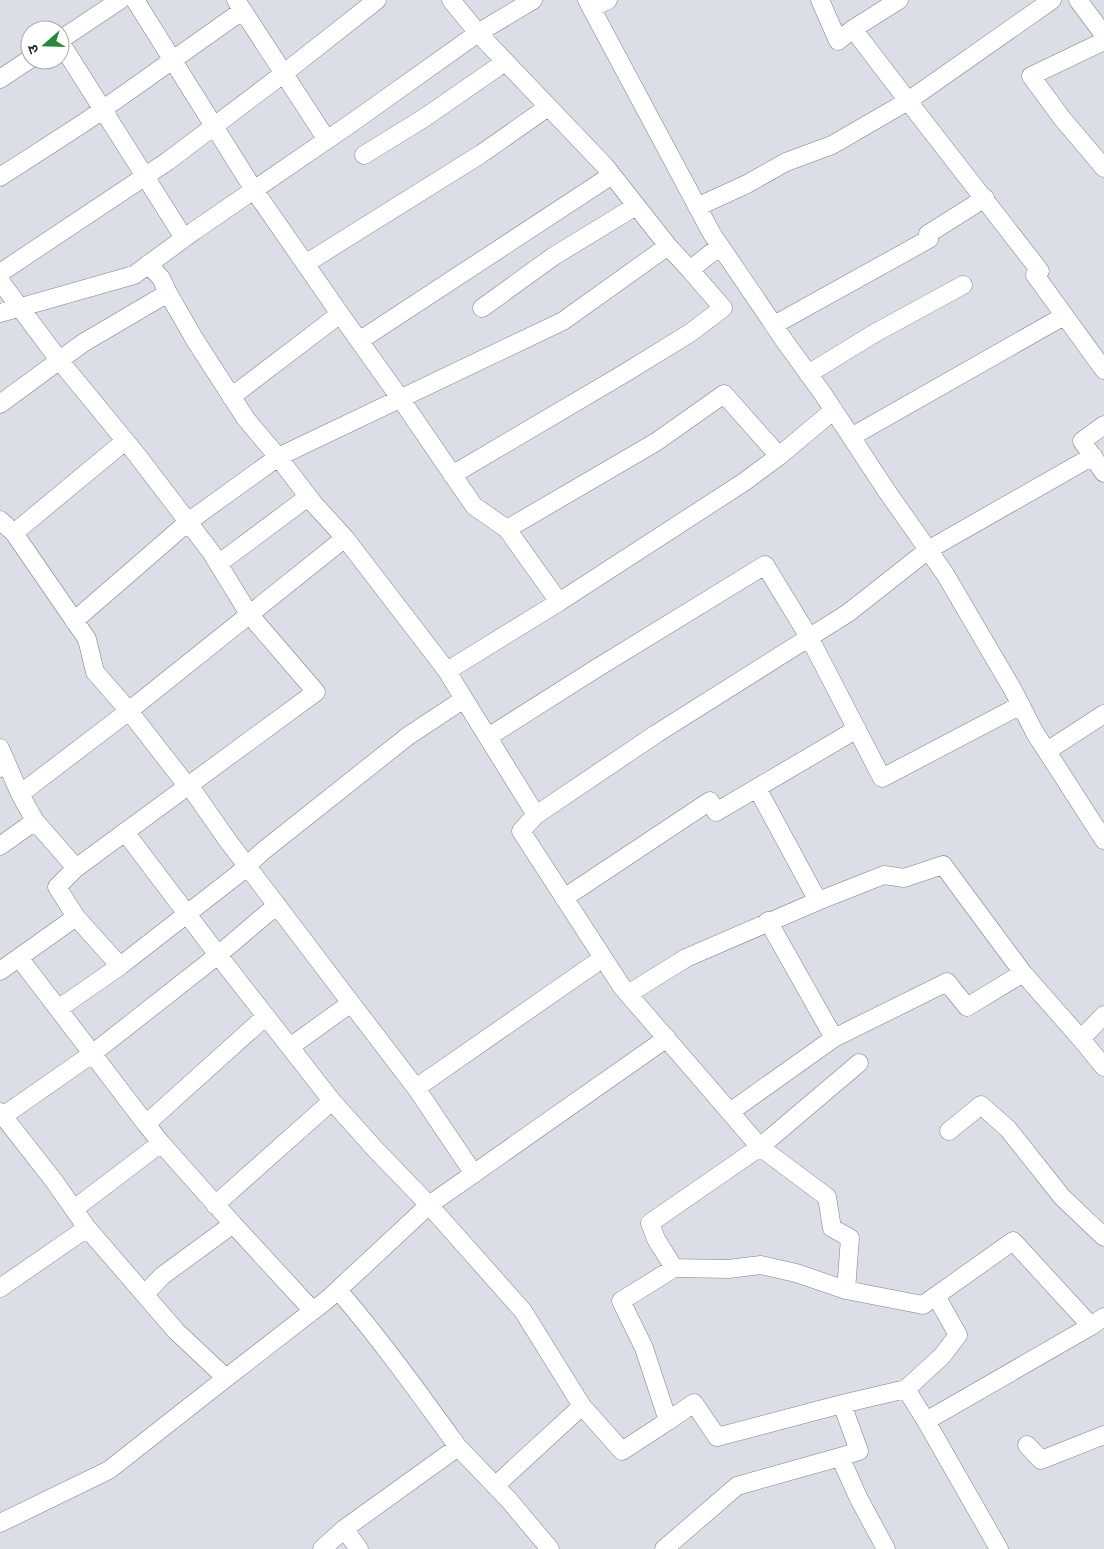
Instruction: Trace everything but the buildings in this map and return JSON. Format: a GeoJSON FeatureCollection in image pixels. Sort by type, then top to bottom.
{"type":"FeatureCollection","features":[{"type":"Feature","properties":{"kind":"street"},"geometry":{"type":"LineString","coordinates":[[70,34],[120,0]]}},
{"type":"Feature","properties":{"kind":"street"},"geometry":{"type":"LineString","coordinates":[[135,0],[254,190],[474,506],[508,529],[560,602]]}},
{"type":"Feature","properties":{"kind":"street"},"geometry":{"type":"LineString","coordinates":[[0,273],[145,176],[283,74],[377,0]]}},
{"type":"Feature","properties":{"kind":"street"},"geometry":{"type":"LineString","coordinates":[[451,0],[478,33],[612,174],[668,246],[723,308],[690,333],[625,373],[452,474]]}},
{"type":"Feature","properties":{"kind":"street"},"geometry":{"type":"LineString","coordinates":[[0,313],[134,274],[478,33],[533,0]]}},
{"type":"Feature","properties":{"kind":"street"},"geometry":{"type":"LineString","coordinates":[[608,0],[589,4],[712,234],[945,574],[1047,752],[1104,840]]}},
{"type":"Feature","properties":{"kind":"street"},"geometry":{"type":"LineString","coordinates":[[820,0],[838,41],[852,29],[899,0]]}},
{"type":"Feature","properties":{"kind":"street"},"geometry":{"type":"LineString","coordinates":[[698,207],[747,184],[786,162],[832,145],[908,101],[1052,0]]}},
{"type":"Feature","properties":{"kind":"street"},"geometry":{"type":"LineString","coordinates":[[1078,0],[1104,35]]}},
{"type":"Feature","properties":{"kind":"street"},"geometry":{"type":"LineString","coordinates":[[0,177],[103,109],[172,60],[239,5],[327,140]]}},
{"type":"Feature","properties":{"kind":"street"},"geometry":{"type":"LineString","coordinates":[[852,29],[1040,271],[1035,275],[1104,370]]}},
{"type":"Feature","properties":{"kind":"street"},"geometry":{"type":"LineString","coordinates":[[1104,41],[1031,76],[1061,117],[1104,168]]}},
{"type":"Feature","properties":{"kind":"street"},"geometry":{"type":"LineString","coordinates":[[70,57],[184,238]]}},
{"type":"Feature","properties":{"kind":"street"},"geometry":{"type":"LineString","coordinates":[[364,155],[424,118],[505,62]]}},
{"type":"Feature","properties":{"kind":"street"},"geometry":{"type":"LineString","coordinates":[[0,79],[20,66]]}},
{"type":"Feature","properties":{"kind":"street"},"geometry":{"type":"LineString","coordinates":[[305,264],[481,154],[548,107]]}},
{"type":"Feature","properties":{"kind":"street"},"geometry":{"type":"LineString","coordinates":[[359,341],[612,174]]}},
{"type":"Feature","properties":{"kind":"street"},"geometry":{"type":"LineString","coordinates":[[774,325],[928,239],[928,234],[985,198]]}},
{"type":"Feature","properties":{"kind":"street"},"geometry":{"type":"LineString","coordinates":[[482,308],[554,256],[636,206]]}},
{"type":"Feature","properties":{"kind":"street"},"geometry":{"type":"LineString","coordinates":[[74,621],[188,522],[278,457],[563,321],[668,246]]}},
{"type":"Feature","properties":{"kind":"street"},"geometry":{"type":"LineString","coordinates":[[690,270],[720,246]]}},
{"type":"Feature","properties":{"kind":"street"},"geometry":{"type":"LineString","coordinates":[[148,264],[161,278],[194,340],[246,419],[308,497],[345,538],[446,671],[536,815]]}},
{"type":"Feature","properties":{"kind":"street"},"geometry":{"type":"LineString","coordinates":[[0,282],[59,360],[188,522],[218,564],[249,614],[316,692],[76,868],[57,887],[76,917],[120,966]]}},
{"type":"Feature","properties":{"kind":"street"},"geometry":{"type":"LineString","coordinates":[[808,374],[875,333],[963,285]]}},
{"type":"Feature","properties":{"kind":"street"},"geometry":{"type":"LineString","coordinates":[[0,404],[83,343],[168,293]]}},
{"type":"Feature","properties":{"kind":"street"},"geometry":{"type":"LineString","coordinates":[[231,397],[340,314]]}},
{"type":"Feature","properties":{"kind":"street"},"geometry":{"type":"LineString","coordinates":[[851,436],[1064,316]]}},
{"type":"Feature","properties":{"kind":"street"},"geometry":{"type":"LineString","coordinates":[[508,529],[656,442],[724,394],[779,456]]}},
{"type":"Feature","properties":{"kind":"street"},"geometry":{"type":"LineString","coordinates":[[446,671],[560,602],[744,482],[779,456],[834,410]]}},
{"type":"Feature","properties":{"kind":"street"},"geometry":{"type":"LineString","coordinates":[[1104,425],[1082,441],[1104,473]]}},
{"type":"Feature","properties":{"kind":"street"},"geometry":{"type":"LineString","coordinates":[[14,533],[125,441]]}},
{"type":"Feature","properties":{"kind":"street"},"geometry":{"type":"LineString","coordinates":[[846,1290],[850,1238],[832,1228],[827,1197],[760,1147],[628,994],[521,831],[536,815],[656,734],[848,613],[928,550],[1093,456]]}},
{"type":"Feature","properties":{"kind":"street"},"geometry":{"type":"LineString","coordinates":[[218,564],[308,497]]}},
{"type":"Feature","properties":{"kind":"street"},"geometry":{"type":"LineString","coordinates":[[0,520],[14,533],[87,639],[95,672],[189,786],[416,1088],[474,1174]]}},
{"type":"Feature","properties":{"kind":"street"},"geometry":{"type":"LineString","coordinates":[[20,794],[129,711],[345,538]]}},
{"type":"Feature","properties":{"kind":"street"},"geometry":{"type":"LineString","coordinates":[[488,738],[597,668],[765,565],[809,637],[882,778],[1021,705]]}},
{"type":"Feature","properties":{"kind":"street"},"geometry":{"type":"LineString","coordinates":[[58,1009],[120,966],[187,914],[263,850],[408,736],[464,699]]}},
{"type":"Feature","properties":{"kind":"street"},"geometry":{"type":"LineString","coordinates":[[1047,752],[1104,714]]}},
{"type":"Feature","properties":{"kind":"street"},"geometry":{"type":"LineString","coordinates":[[564,898],[710,801],[716,812],[857,729]]}},
{"type":"Feature","properties":{"kind":"street"},"geometry":{"type":"LineString","coordinates":[[0,748],[4,766],[34,821],[76,868]]}},
{"type":"Feature","properties":{"kind":"street"},"geometry":{"type":"LineString","coordinates":[[757,788],[818,901]]}},
{"type":"Feature","properties":{"kind":"street"},"geometry":{"type":"LineString","coordinates":[[0,846],[34,821]]}},
{"type":"Feature","properties":{"kind":"street"},"geometry":{"type":"LineString","coordinates":[[125,832],[332,1101],[524,1311],[582,1406],[622,1451],[694,1402],[717,1437],[842,1404],[906,1390],[942,1356],[958,1335],[936,1296]]}},
{"type":"Feature","properties":{"kind":"street"},"geometry":{"type":"LineString","coordinates":[[628,994],[686,958],[768,921],[884,875],[904,878],[943,865],[1023,973],[1104,1067]]}},
{"type":"Feature","properties":{"kind":"street"},"geometry":{"type":"LineString","coordinates":[[226,1378],[176,1331],[87,1228],[54,1181],[2,1114],[92,1054],[218,955],[277,904]]}},
{"type":"Feature","properties":{"kind":"street"},"geometry":{"type":"LineString","coordinates":[[0,971],[20,959],[76,917]]}},
{"type":"Feature","properties":{"kind":"street"},"geometry":{"type":"LineString","coordinates":[[768,921],[834,1038]]}},
{"type":"Feature","properties":{"kind":"street"},"geometry":{"type":"LineString","coordinates":[[416,1088],[603,958]]}},
{"type":"Feature","properties":{"kind":"street"},"geometry":{"type":"LineString","coordinates":[[20,959],[161,1143],[215,1205],[313,1311]]}},
{"type":"Feature","properties":{"kind":"street"},"geometry":{"type":"LineString","coordinates":[[730,1112],[834,1038],[947,982],[968,1007],[1023,973]]}},
{"type":"Feature","properties":{"kind":"street"},"geometry":{"type":"LineString","coordinates":[[290,1046],[351,1003]]}},
{"type":"Feature","properties":{"kind":"street"},"geometry":{"type":"LineString","coordinates":[[1081,1039],[1104,1015]]}},
{"type":"Feature","properties":{"kind":"street"},"geometry":{"type":"LineString","coordinates":[[146,1124],[266,1016]]}},
{"type":"Feature","properties":{"kind":"street"},"geometry":{"type":"LineString","coordinates":[[0,1523],[108,1470],[313,1311],[429,1205],[667,1038]]}},
{"type":"Feature","properties":{"kind":"street"},"geometry":{"type":"LineString","coordinates":[[674,1268],[656,1239],[650,1223],[760,1147],[859,1063]]}},
{"type":"Feature","properties":{"kind":"street"},"geometry":{"type":"LineString","coordinates":[[215,1205],[332,1101]]}},
{"type":"Feature","properties":{"kind":"street"},"geometry":{"type":"LineString","coordinates":[[948,1131],[981,1105],[1008,1130],[1062,1197],[1104,1237]]}},
{"type":"Feature","properties":{"kind":"street"},"geometry":{"type":"LineString","coordinates":[[74,1209],[161,1143]]}},
{"type":"Feature","properties":{"kind":"street"},"geometry":{"type":"LineString","coordinates":[[145,1294],[162,1276],[233,1224]]}},
{"type":"Feature","properties":{"kind":"street"},"geometry":{"type":"LineString","coordinates":[[0,1288],[87,1228]]}},
{"type":"Feature","properties":{"kind":"street"},"geometry":{"type":"LineString","coordinates":[[668,1421],[644,1348],[621,1301],[674,1268],[728,1269],[761,1265],[796,1273],[846,1290],[923,1305],[1013,1241],[1098,1321],[926,1421]]}},
{"type":"Feature","properties":{"kind":"street"},"geometry":{"type":"LineString","coordinates":[[338,1290],[398,1363],[458,1447],[550,1549]]}},
{"type":"Feature","properties":{"kind":"street"},"geometry":{"type":"LineString","coordinates":[[906,1390],[926,1421],[999,1549]]}},
{"type":"Feature","properties":{"kind":"street"},"geometry":{"type":"LineString","coordinates":[[664,1549],[737,1486],[859,1451],[842,1404]]}},
{"type":"Feature","properties":{"kind":"street"},"geometry":{"type":"LineString","coordinates":[[495,1486],[582,1406]]}},
{"type":"Feature","properties":{"kind":"street"},"geometry":{"type":"LineString","coordinates":[[1027,1445],[1041,1460],[1104,1435]]}},
{"type":"Feature","properties":{"kind":"street"},"geometry":{"type":"LineString","coordinates":[[322,1549],[344,1529],[458,1447]]}},
{"type":"Feature","properties":{"kind":"street"},"geometry":{"type":"LineString","coordinates":[[840,1457],[859,1499],[886,1549]]}},
{"type":"Feature","properties":{"kind":"street"},"geometry":{"type":"LineString","coordinates":[[344,1529],[359,1549]]}}]}
